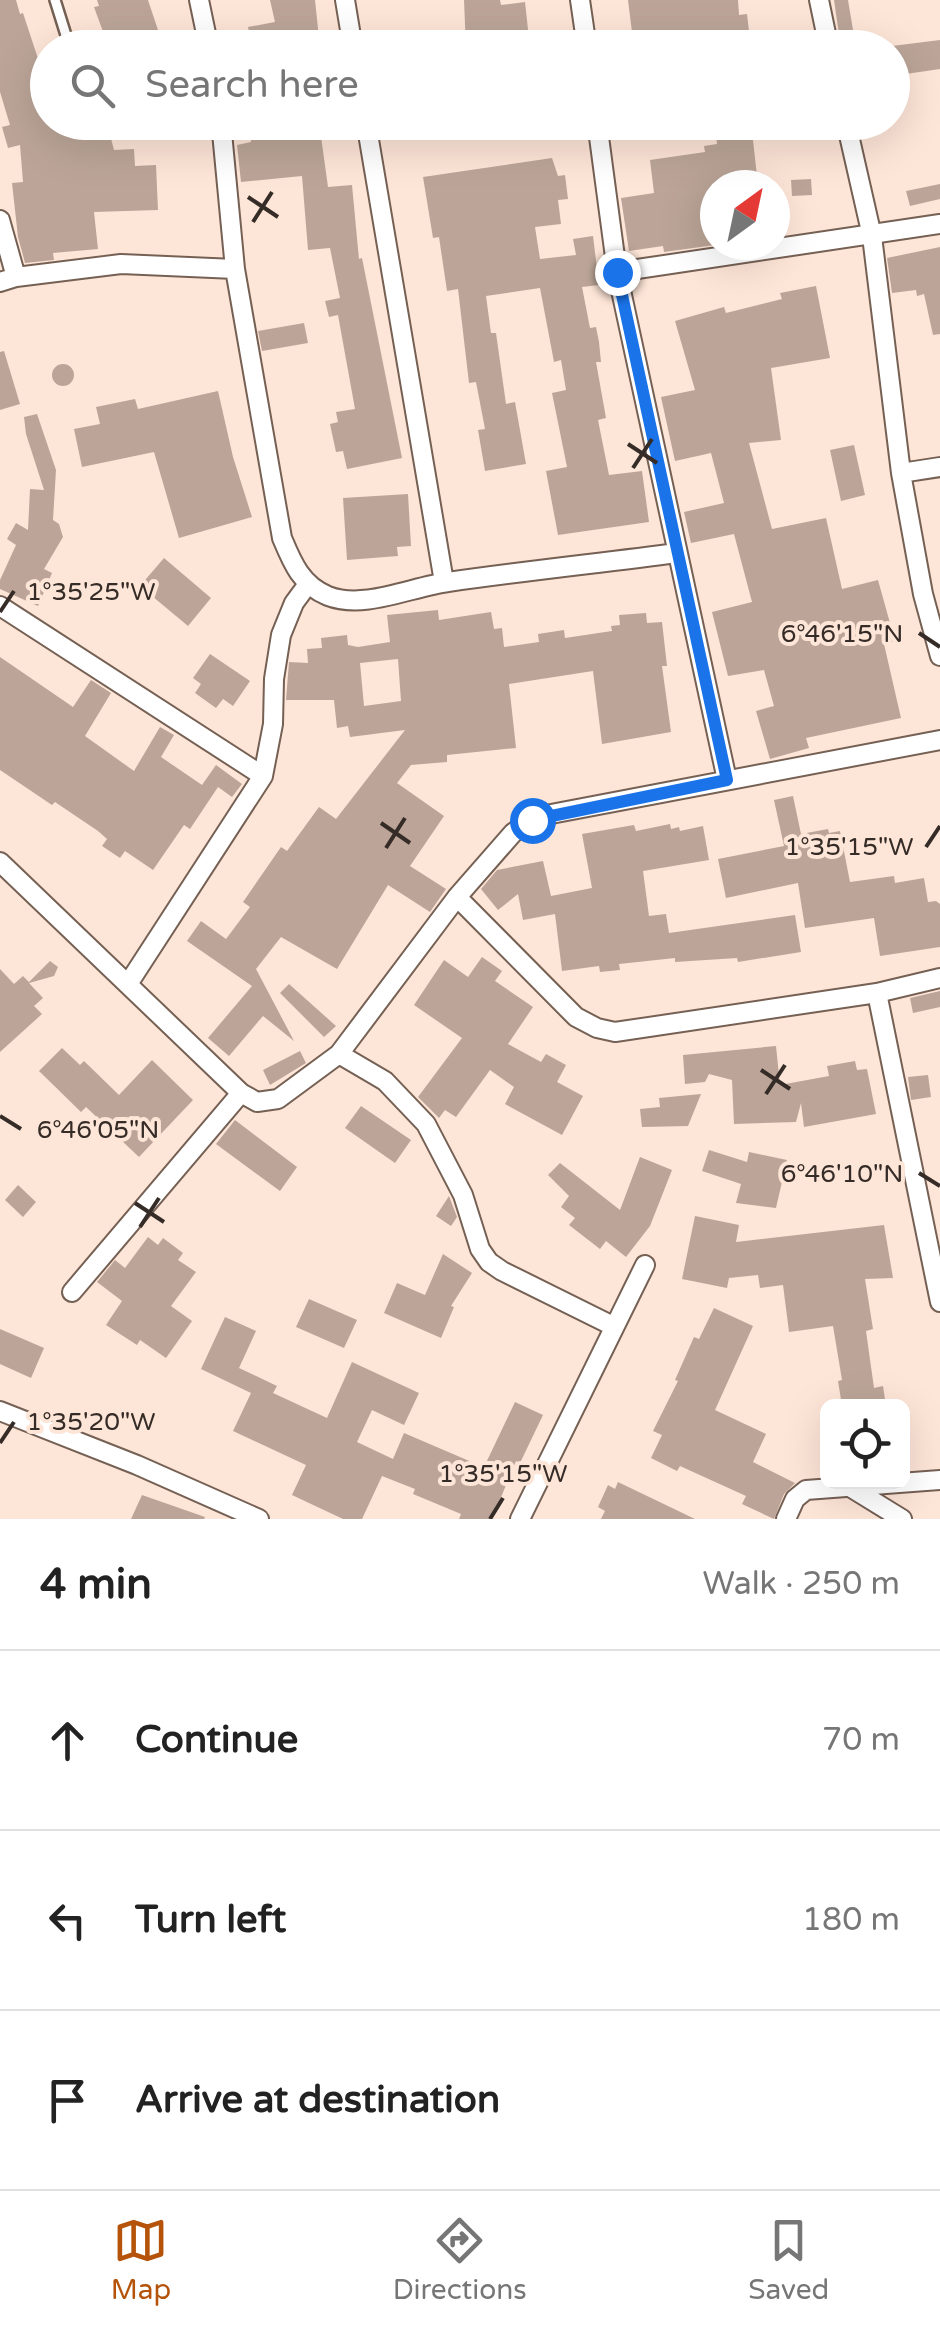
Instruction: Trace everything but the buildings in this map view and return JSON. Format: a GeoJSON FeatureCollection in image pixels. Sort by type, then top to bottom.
{"type":"FeatureCollection","features":[{"type":"Feature","properties":{"kind":"street"},"geometry":{"type":"LineString","coordinates":[[199,0],[205,30]]}},
{"type":"Feature","properties":{"kind":"street"},"geometry":{"type":"LineString","coordinates":[[345,0],[351,30]]}},
{"type":"Feature","properties":{"kind":"street"},"geometry":{"type":"LineString","coordinates":[[580,0],[584,30]]}},
{"type":"Feature","properties":{"kind":"street"},"geometry":{"type":"LineString","coordinates":[[819,0],[826,30]]}},
{"type":"Feature","properties":{"kind":"street"},"geometry":{"type":"LineString","coordinates":[[223,140],[236,269],[282,538],[296,570],[308,584],[328,596],[356,601],[444,582],[678,553]]}},
{"type":"Feature","properties":{"kind":"street"},"geometry":{"type":"LineString","coordinates":[[369,140],[444,582]]}},
{"type":"Feature","properties":{"kind":"street"},"geometry":{"type":"LineString","coordinates":[[599,140],[617,272],[727,780]]}},
{"type":"Feature","properties":{"kind":"street"},"geometry":{"type":"LineString","coordinates":[[850,140],[872,236],[901,473],[923,594],[940,656]]}},
{"type":"Feature","properties":{"kind":"street"},"geometry":{"type":"LineString","coordinates":[[0,220],[8,280],[120,264],[236,269]]}},
{"type":"Feature","properties":{"kind":"street"},"geometry":{"type":"LineString","coordinates":[[617,272],[940,224]]}},
{"type":"Feature","properties":{"kind":"street"},"geometry":{"type":"LineString","coordinates":[[901,473],[940,467]]}},
{"type":"Feature","properties":{"kind":"street"},"geometry":{"type":"LineString","coordinates":[[128,984],[263,776],[273,724],[274,679],[281,635],[294,602],[308,584]]}},
{"type":"Feature","properties":{"kind":"street"},"geometry":{"type":"LineString","coordinates":[[0,606],[263,776]]}},
{"type":"Feature","properties":{"kind":"street"},"geometry":{"type":"LineString","coordinates":[[0,862],[241,1093],[257,1102],[278,1100],[339,1054],[457,898],[513,833],[532,820],[940,740]]}},
{"type":"Feature","properties":{"kind":"street"},"geometry":{"type":"LineString","coordinates":[[457,898],[576,1017],[615,1032],[876,994],[940,978]]}},
{"type":"Feature","properties":{"kind":"street"},"geometry":{"type":"LineString","coordinates":[[876,994],[932,1216],[940,1302]]}},
{"type":"Feature","properties":{"kind":"street"},"geometry":{"type":"LineString","coordinates":[[339,1054],[384,1081],[426,1124],[463,1195],[480,1249],[489,1262],[613,1326]]}},
{"type":"Feature","properties":{"kind":"street"},"geometry":{"type":"LineString","coordinates":[[72,1292],[241,1093]]}},
{"type":"Feature","properties":{"kind":"street"},"geometry":{"type":"LineString","coordinates":[[520,1519],[645,1264]]}},
{"type":"Feature","properties":{"kind":"street"},"geometry":{"type":"LineString","coordinates":[[0,1412],[137,1465],[259,1519]]}},
{"type":"Feature","properties":{"kind":"street"},"geometry":{"type":"LineString","coordinates":[[910,1482],[940,1480]]}},
{"type":"Feature","properties":{"kind":"street"},"geometry":{"type":"LineString","coordinates":[[786,1519],[795,1499],[806,1490],[821,1489]]}},
{"type":"Feature","properties":{"kind":"street"},"geometry":{"type":"LineString","coordinates":[[853,1489],[902,1519]]}},
{"type":"Feature","properties":{"kind":"lane"},"geometry":{"type":"LineString","coordinates":[[56,0],[65,30]]}},
{"type":"Feature","properties":{"kind":"route"},"geometry":{"type":"LineString","coordinates":[[532,820],[727,780],[617,272]]}}]}
